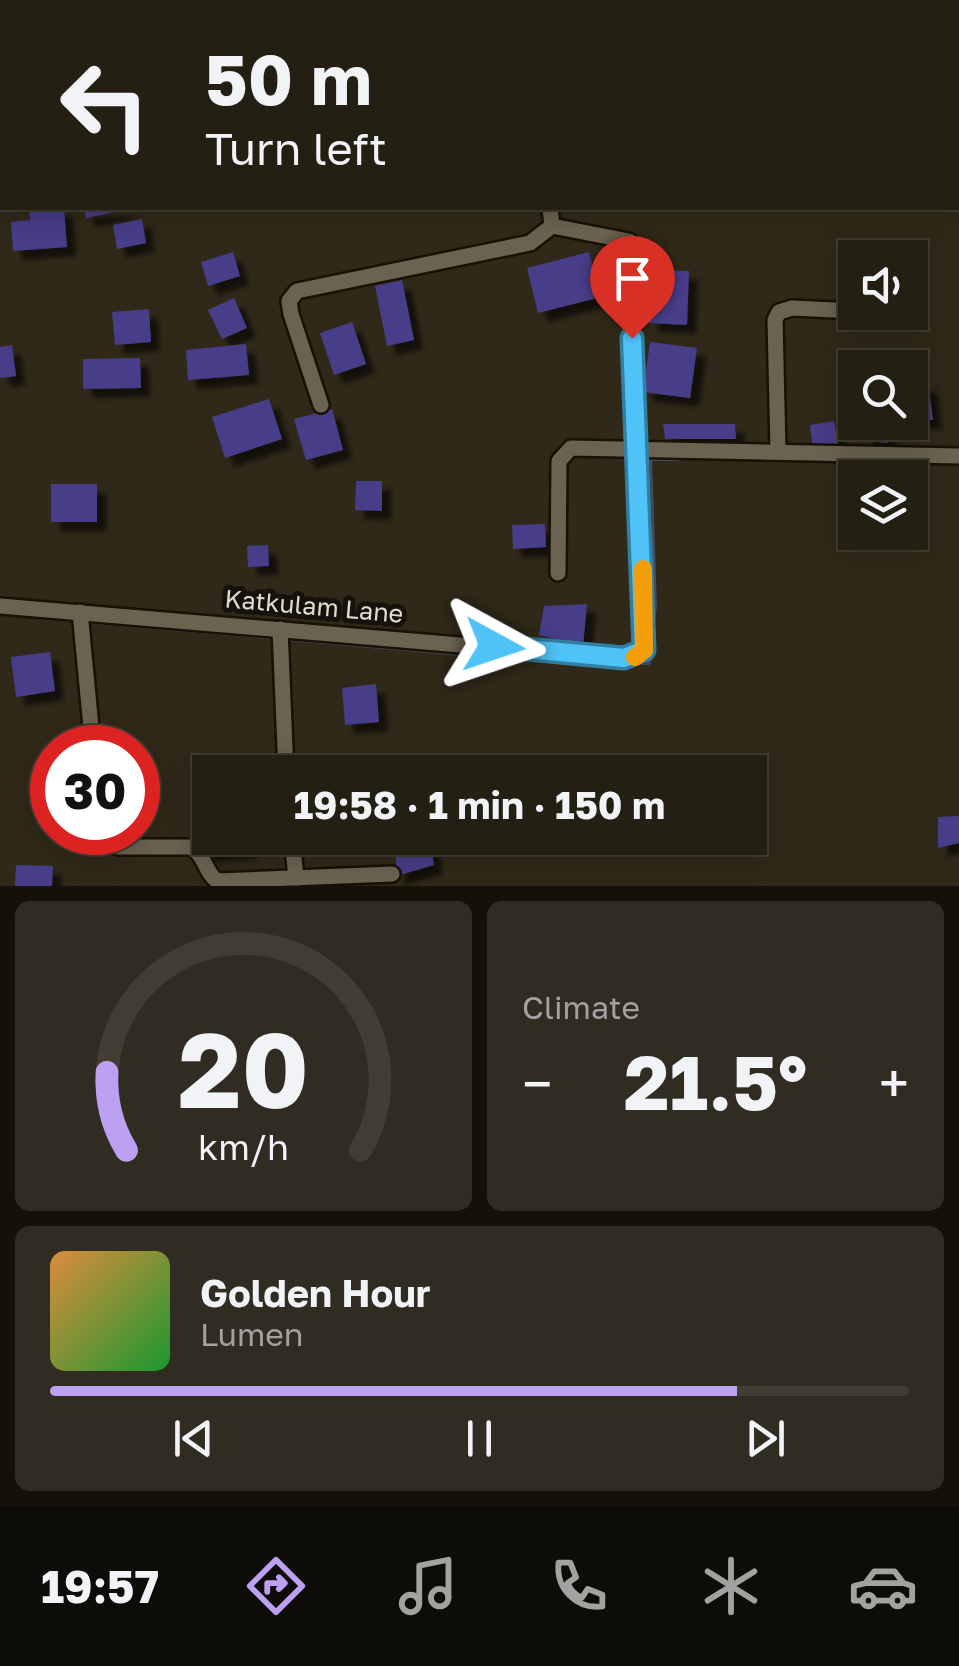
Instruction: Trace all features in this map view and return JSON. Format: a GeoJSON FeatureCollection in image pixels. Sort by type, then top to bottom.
{"type":"FeatureCollection","features":[{"type":"Feature","properties":{"kind":"street"},"geometry":{"type":"LineString","coordinates":[[321,405],[291,314],[290,301],[297,291],[530,244],[540,240],[552,226],[550,210]]}},
{"type":"Feature","properties":{"kind":"street"},"geometry":{"type":"LineString","coordinates":[[552,226],[629,241],[637,448]]}},
{"type":"Feature","properties":{"kind":"street"},"geometry":{"type":"LineString","coordinates":[[778,450],[774,320],[778,312],[792,308],[838,310]]}},
{"type":"Feature","properties":{"kind":"street"},"geometry":{"type":"LineString","coordinates":[[558,573],[562,453],[571,448],[959,456]]}},
{"type":"Feature","properties":{"kind":"street","name":"Katkulam Lane"},"geometry":{"type":"LineString","coordinates":[[0,606],[624,658],[644,650],[637,448]]}},
{"type":"Feature","properties":{"kind":"street"},"geometry":{"type":"LineString","coordinates":[[80,612],[90,725]]}},
{"type":"Feature","properties":{"kind":"street"},"geometry":{"type":"LineString","coordinates":[[280,629],[285,755]]}},
{"type":"Feature","properties":{"kind":"street"},"geometry":{"type":"LineString","coordinates":[[160,846],[191,846],[218,881],[392,874]]}},
{"type":"Feature","properties":{"kind":"street"},"geometry":{"type":"LineString","coordinates":[[294,855],[296,878]]}},
{"type":"Feature","properties":{"kind":"building"},"geometry":{"type":"Polygon","coordinates":[[[29,210],[64,210],[67,247],[13,251],[11,222],[30,220],[29,210]]]}},
{"type":"Feature","properties":{"kind":"building"},"geometry":{"type":"Polygon","coordinates":[[[84,210],[124,210],[86,218],[84,210]]]}},
{"type":"Feature","properties":{"kind":"building"},"geometry":{"type":"Polygon","coordinates":[[[142,219],[146,243],[117,249],[113,225],[142,219]]]}},
{"type":"Feature","properties":{"kind":"building"},"geometry":{"type":"Polygon","coordinates":[[[233,252],[240,276],[208,286],[201,262],[233,252]]]}},
{"type":"Feature","properties":{"kind":"building"},"geometry":{"type":"Polygon","coordinates":[[[589,252],[601,297],[538,313],[527,268],[589,252]]]}},
{"type":"Feature","properties":{"kind":"building"},"geometry":{"type":"Polygon","coordinates":[[[651,270],[689,271],[687,325],[649,323],[651,270]]]}},
{"type":"Feature","properties":{"kind":"building"},"geometry":{"type":"Polygon","coordinates":[[[402,280],[414,340],[387,346],[375,286],[402,280]]]}},
{"type":"Feature","properties":{"kind":"building"},"geometry":{"type":"Polygon","coordinates":[[[234,298],[247,328],[222,339],[208,310],[234,298]]]}},
{"type":"Feature","properties":{"kind":"building"},"geometry":{"type":"Polygon","coordinates":[[[149,309],[151,342],[115,345],[112,312],[149,309]]]}},
{"type":"Feature","properties":{"kind":"building"},"geometry":{"type":"Polygon","coordinates":[[[352,322],[366,364],[334,375],[320,333],[352,322]]]}},
{"type":"Feature","properties":{"kind":"building"},"geometry":{"type":"Polygon","coordinates":[[[650,342],[697,348],[690,398],[643,392],[650,342]]]}},
{"type":"Feature","properties":{"kind":"building"},"geometry":{"type":"Polygon","coordinates":[[[246,344],[249,375],[188,380],[186,350],[246,344]]]}},
{"type":"Feature","properties":{"kind":"building"},"geometry":{"type":"Polygon","coordinates":[[[12,345],[16,376],[0,378],[0,347],[12,345]]]}},
{"type":"Feature","properties":{"kind":"building"},"geometry":{"type":"Polygon","coordinates":[[[140,358],[141,388],[83,389],[83,359],[140,358]]]}},
{"type":"Feature","properties":{"kind":"building"},"geometry":{"type":"Polygon","coordinates":[[[928,383],[933,420],[928,420],[928,383]]]}},
{"type":"Feature","properties":{"kind":"building"},"geometry":{"type":"Polygon","coordinates":[[[269,399],[282,439],[225,458],[212,417],[269,399]]]}},
{"type":"Feature","properties":{"kind":"building"},"geometry":{"type":"Polygon","coordinates":[[[332,409],[343,450],[306,460],[294,419],[332,409]]]}},
{"type":"Feature","properties":{"kind":"building"},"geometry":{"type":"Polygon","coordinates":[[[834,421],[838,444],[813,449],[810,425],[834,421]]]}},
{"type":"Feature","properties":{"kind":"building"},"geometry":{"type":"Polygon","coordinates":[[[663,424],[735,424],[736,439],[665,439],[663,424]]]}},
{"type":"Feature","properties":{"kind":"building"},"geometry":{"type":"Polygon","coordinates":[[[356,481],[382,481],[382,511],[355,510],[356,481]]]}},
{"type":"Feature","properties":{"kind":"building"},"geometry":{"type":"Polygon","coordinates":[[[51,484],[97,484],[97,522],[51,522],[51,484]]]}},
{"type":"Feature","properties":{"kind":"building"},"geometry":{"type":"Polygon","coordinates":[[[545,524],[546,547],[513,549],[512,525],[545,524]]]}},
{"type":"Feature","properties":{"kind":"building"},"geometry":{"type":"Polygon","coordinates":[[[268,545],[269,566],[248,567],[247,546],[268,545]]]}},
{"type":"Feature","properties":{"kind":"building"},"geometry":{"type":"Polygon","coordinates":[[[587,604],[583,646],[539,635],[544,606],[587,604]]]}},
{"type":"Feature","properties":{"kind":"building"},"geometry":{"type":"Polygon","coordinates":[[[50,652],[55,691],[16,697],[11,657],[50,652]]]}},
{"type":"Feature","properties":{"kind":"building"},"geometry":{"type":"Polygon","coordinates":[[[376,684],[379,722],[345,725],[342,688],[376,684]]]}},
{"type":"Feature","properties":{"kind":"building"},"geometry":{"type":"Polygon","coordinates":[[[959,816],[959,843],[938,848],[938,817],[959,816]]]}},
{"type":"Feature","properties":{"kind":"building"},"geometry":{"type":"Polygon","coordinates":[[[396,855],[432,855],[434,865],[396,876],[396,855]]]}},
{"type":"Feature","properties":{"kind":"building"},"geometry":{"type":"Polygon","coordinates":[[[16,865],[53,866],[52,886],[15,886],[16,865]]]}},
{"type":"Feature","properties":{"kind":"waterway"},"geometry":{"type":"LineString","coordinates":[[635,662],[648,662],[654,606],[649,458],[678,458]]}},
{"type":"Feature","properties":{"kind":"waterway"},"geometry":{"type":"LineString","coordinates":[[47,617],[498,656]]}},
{"type":"Feature","properties":{"kind":"slow traffic"},"geometry":{"type":"LineString","coordinates":[[635,657],[644,650],[643,569]]}},
{"type":"Feature","properties":{"kind":"route"},"geometry":{"type":"LineString","coordinates":[[494,646],[624,658],[644,650],[632,338]]}}]}
